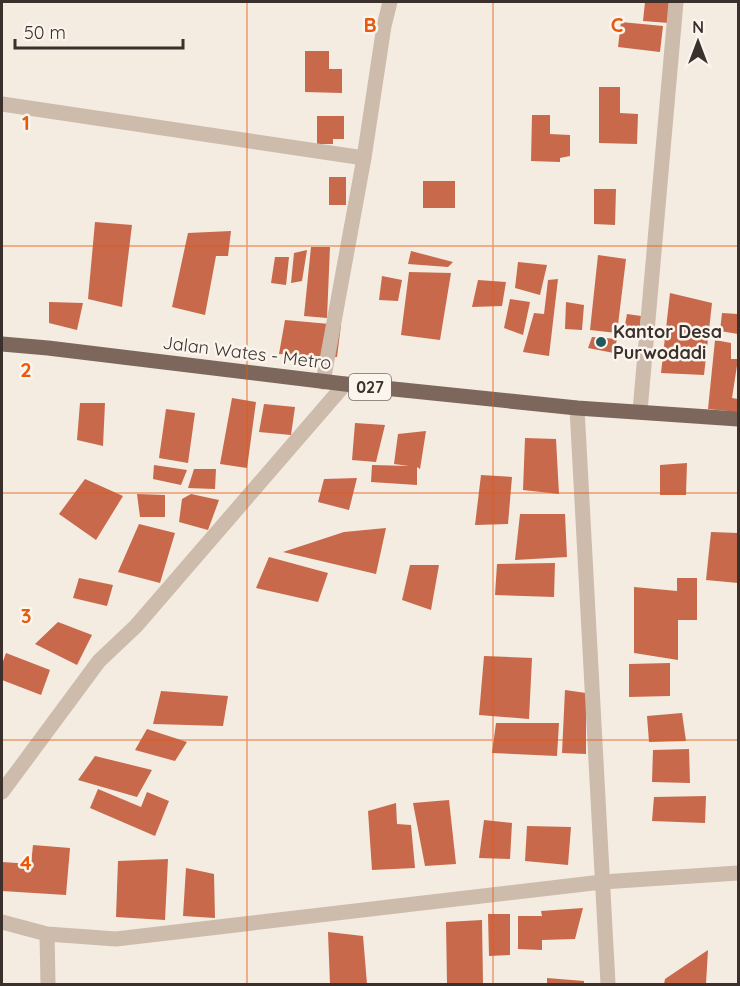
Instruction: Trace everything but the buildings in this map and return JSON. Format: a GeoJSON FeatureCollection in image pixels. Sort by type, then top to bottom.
{"type":"FeatureCollection","features":[{"type":"Feature","properties":{"kind":"main road","name":"Jalan Wates - Metro"},"geometry":{"type":"LineString","coordinates":[[2,344],[323,382],[577,408],[738,419]]}},
{"type":"Feature","properties":{"kind":"street"},"geometry":{"type":"LineString","coordinates":[[323,382],[390,2]]}},
{"type":"Feature","properties":{"kind":"street"},"geometry":{"type":"LineString","coordinates":[[640,411],[676,2]]}},
{"type":"Feature","properties":{"kind":"street"},"geometry":{"type":"LineString","coordinates":[[2,104],[364,158]]}},
{"type":"Feature","properties":{"kind":"street"},"geometry":{"type":"LineString","coordinates":[[2,792],[99,661],[136,626],[345,384]]}},
{"type":"Feature","properties":{"kind":"street"},"geometry":{"type":"LineString","coordinates":[[577,408],[608,984]]}},
{"type":"Feature","properties":{"kind":"street"},"geometry":{"type":"LineString","coordinates":[[2,922],[47,934],[116,939],[602,882],[738,873]]}},
{"type":"Feature","properties":{"kind":"street"},"geometry":{"type":"LineString","coordinates":[[47,934],[48,984]]}},
{"type":"Feature","properties":{"kind":"place","name":"Kantor Desa Purwodadi"},"geometry":{"type":"Point","coordinates":[601,342]}}]}
